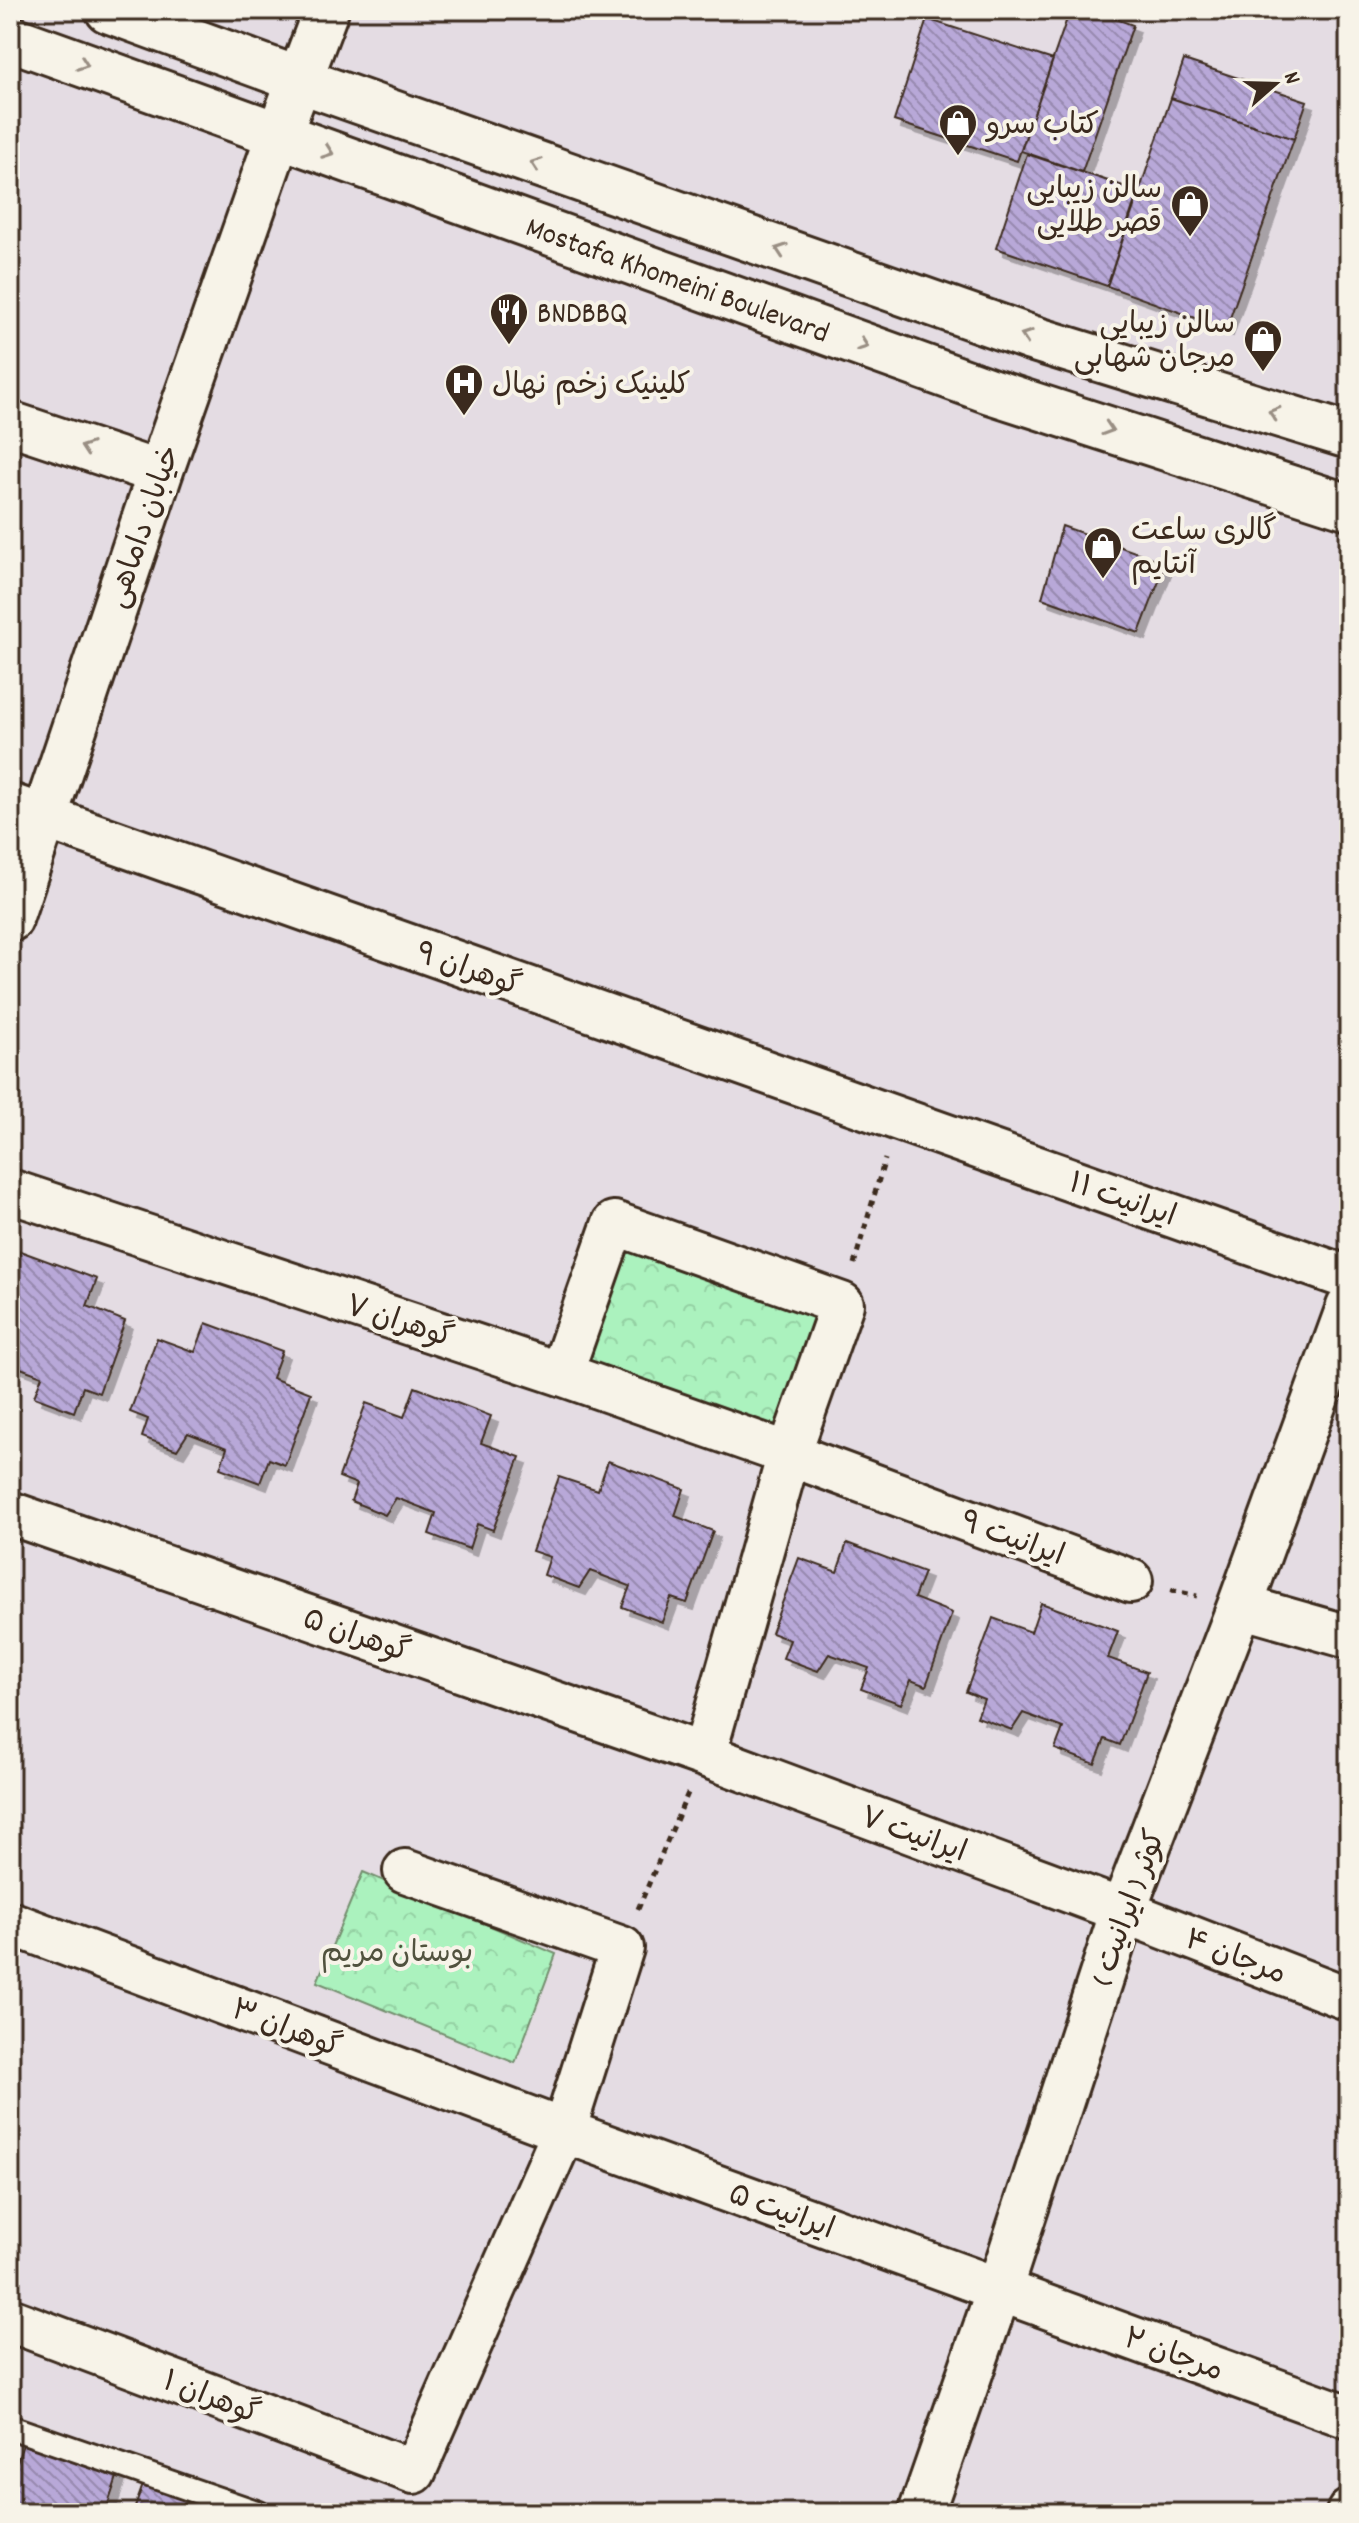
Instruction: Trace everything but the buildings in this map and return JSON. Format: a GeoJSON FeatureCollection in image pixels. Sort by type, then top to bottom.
{"type":"FeatureCollection","features":[{"type":"Feature","properties":{"kind":"main road","name":"Mostafa Khomeini Boulevard"},"geometry":{"type":"LineString","coordinates":[[108,10],[1031,338],[1349,436]]}},
{"type":"Feature","properties":{"kind":"main road","name":"خیابان داماهی"},"geometry":{"type":"LineString","coordinates":[[10,919],[26,811],[160,473],[326,10]]}},
{"type":"Feature","properties":{"kind":"main road","name":"Mostafa Khomeini Boulevard"},"geometry":{"type":"LineString","coordinates":[[10,38],[990,391],[1349,507]]}},
{"type":"Feature","properties":{"kind":"main road","name":"کوثر ( ایرانیت )"},"geometry":{"type":"LineString","coordinates":[[921,2513],[999,2290],[1123,1911],[1240,1606],[1349,1307]]}},
{"type":"Feature","properties":{"kind":"street"},"geometry":{"type":"LineString","coordinates":[[10,423],[160,473]]}},
{"type":"Feature","properties":{"kind":"street","name":"گوهران ۹"},"geometry":{"type":"LineString","coordinates":[[26,811],[897,1118]]}},
{"type":"Feature","properties":{"kind":"street","name":"ایرانیت ۱۱"},"geometry":{"type":"LineString","coordinates":[[897,1118],[1349,1278]]}},
{"type":"Feature","properties":{"kind":"street","name":"گوهران ۷"},"geometry":{"type":"LineString","coordinates":[[10,1191],[561,1374],[789,1454]]}},
{"type":"Feature","properties":{"kind":"street"},"geometry":{"type":"LineString","coordinates":[[561,1374],[614,1223],[842,1304],[789,1454],[704,1755]]}},
{"type":"Feature","properties":{"kind":"street","name":"ایرانیت ۹"},"geometry":{"type":"LineString","coordinates":[[789,1454],[1131,1581]]}},
{"type":"Feature","properties":{"kind":"street","name":"گوهران ۵"},"geometry":{"type":"LineString","coordinates":[[10,1513],[704,1755]]}},
{"type":"Feature","properties":{"kind":"street"},"geometry":{"type":"LineString","coordinates":[[1240,1606],[1349,1637]]}},
{"type":"Feature","properties":{"kind":"street","name":"ایرانیت ۷"},"geometry":{"type":"LineString","coordinates":[[704,1755],[1123,1911]]}},
{"type":"Feature","properties":{"kind":"street"},"geometry":{"type":"LineString","coordinates":[[405,1871],[622,1948],[564,2131]]}},
{"type":"Feature","properties":{"kind":"street","name":"مرجان ۴"},"geometry":{"type":"LineString","coordinates":[[1123,1911],[1349,1999]]}},
{"type":"Feature","properties":{"kind":"street","name":"گوهران ۳"},"geometry":{"type":"LineString","coordinates":[[10,1923],[564,2131]]}},
{"type":"Feature","properties":{"kind":"street","name":"ایرانیت ۵"},"geometry":{"type":"LineString","coordinates":[[564,2131],[999,2290]]}},
{"type":"Feature","properties":{"kind":"street","name":"گوهران ۱"},"geometry":{"type":"LineString","coordinates":[[10,2320],[414,2472],[564,2131]]}},
{"type":"Feature","properties":{"kind":"street","name":"مرجان ۲"},"geometry":{"type":"LineString","coordinates":[[999,2290],[1349,2417]]}},
{"type":"Feature","properties":{"kind":"lane"},"geometry":{"type":"LineString","coordinates":[[10,2427],[259,2513]]}},
{"type":"Feature","properties":{"kind":"path"},"geometry":{"type":"LineString","coordinates":[[842,1304],[897,1118]]}},
{"type":"Feature","properties":{"kind":"path"},"geometry":{"type":"LineString","coordinates":[[1131,1581],[1240,1606]]}},
{"type":"Feature","properties":{"kind":"path"},"geometry":{"type":"LineString","coordinates":[[622,1948],[704,1755]]}},
{"type":"Feature","properties":{"kind":"green space"},"geometry":{"type":"Polygon","coordinates":[[[624,1243],[821,1313],[780,1434],[582,1364],[624,1243]]]}},
{"type":"Feature","properties":{"kind":"green space","name":"بوستان مریم"},"geometry":{"type":"Polygon","coordinates":[[[363,1872],[556,1954],[515,2063],[317,1982],[363,1872]]]}},
{"type":"Feature","properties":{"kind":"place","name":"کتاب سرو"},"geometry":{"type":"Point","coordinates":[958,157]}},
{"type":"Feature","properties":{"kind":"place","name":"سالن زیبایی قصر طلایی"},"geometry":{"type":"Point","coordinates":[1190,238]}},
{"type":"Feature","properties":{"kind":"place","name":"BNDBBQ"},"geometry":{"type":"Point","coordinates":[509,346]}},
{"type":"Feature","properties":{"kind":"place","name":"سالن زیبایی مرجان شهابی"},"geometry":{"type":"Point","coordinates":[1263,373]}},
{"type":"Feature","properties":{"kind":"place","name":"کلینیک زخم نهال"},"geometry":{"type":"Point","coordinates":[464,417]}},
{"type":"Feature","properties":{"kind":"place","name":"گالری ساعت آنتایم"},"geometry":{"type":"Point","coordinates":[1103,580]}}]}
